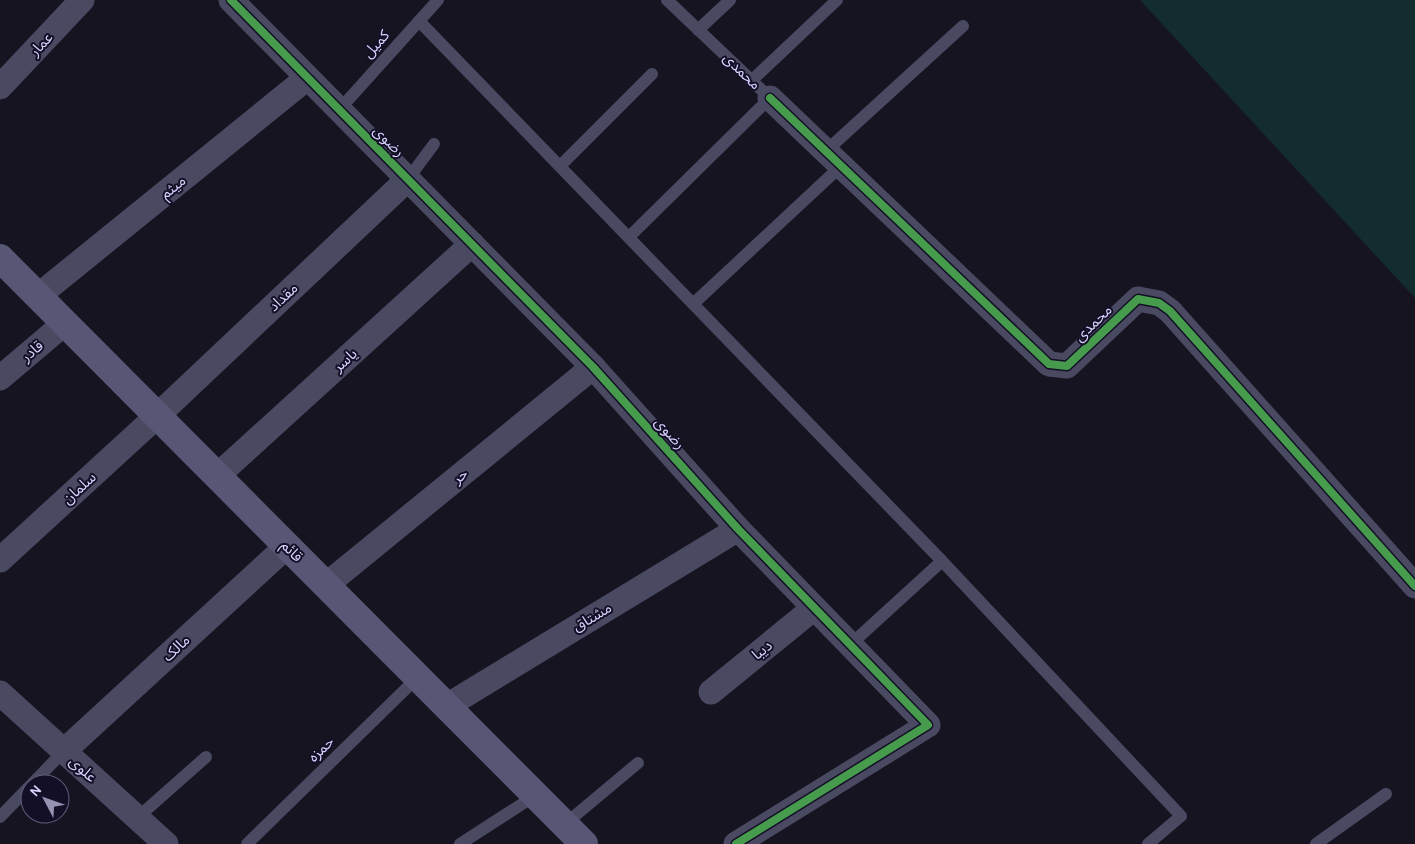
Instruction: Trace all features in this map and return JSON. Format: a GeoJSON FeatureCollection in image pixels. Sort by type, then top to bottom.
{"type":"FeatureCollection","features":[{"type":"Feature","properties":{"kind":"street","name":"عمار"},"geometry":{"type":"LineString","coordinates":[[0,87],[82,0]]}},
{"type":"Feature","properties":{"kind":"street","name":"رضوی"},"geometry":{"type":"LineString","coordinates":[[231,0],[593,367],[738,529],[928,725],[736,844]]}},
{"type":"Feature","properties":{"kind":"street","name":"میثم"},"geometry":{"type":"LineString","coordinates":[[38,296],[307,78]]}},
{"type":"Feature","properties":{"kind":"street","name":"محمدی"},"geometry":{"type":"LineString","coordinates":[[770,98],[1049,364],[1067,366],[1138,299],[1159,303],[1170,312],[1415,586]]}},
{"type":"Feature","properties":{"kind":"street","name":"مقداد"},"geometry":{"type":"LineString","coordinates":[[157,416],[408,179]]}},
{"type":"Feature","properties":{"kind":"street","name":"یاسر"},"geometry":{"type":"LineString","coordinates":[[218,476],[472,244]]}},
{"type":"Feature","properties":{"kind":"street","name":"قائم"},"geometry":{"type":"LineString","coordinates":[[0,259],[584,844]]}},
{"type":"Feature","properties":{"kind":"street","name":"قادر"},"geometry":{"type":"LineString","coordinates":[[0,378],[65,323]]}},
{"type":"Feature","properties":{"kind":"street","name":"حر"},"geometry":{"type":"LineString","coordinates":[[326,584],[593,367]]}},
{"type":"Feature","properties":{"kind":"street","name":"سلمان"},"geometry":{"type":"LineString","coordinates":[[0,560],[157,416]]}},
{"type":"Feature","properties":{"kind":"street","name":"مشتاق"},"geometry":{"type":"LineString","coordinates":[[447,706],[738,529]]}},
{"type":"Feature","properties":{"kind":"street","name":"مالک"},"geometry":{"type":"LineString","coordinates":[[64,751],[287,546]]}},
{"type":"Feature","properties":{"kind":"street","name":"دیبا"},"geometry":{"type":"LineString","coordinates":[[711,692],[814,608]]}},
{"type":"Feature","properties":{"kind":"street","name":"علوی"},"geometry":{"type":"LineString","coordinates":[[0,693],[162,843]]}},
{"type":"Feature","properties":{"kind":"lane","name":"کمیل"},"geometry":{"type":"LineString","coordinates":[[339,110],[438,0]]}},
{"type":"Feature","properties":{"kind":"lane","name":"محمدی"},"geometry":{"type":"LineString","coordinates":[[667,0],[770,98]]}},
{"type":"Feature","properties":{"kind":"lane"},"geometry":{"type":"LineString","coordinates":[[698,30],[730,0]]}},
{"type":"Feature","properties":{"kind":"lane"},"geometry":{"type":"LineString","coordinates":[[751,81],[837,0]]}},
{"type":"Feature","properties":{"kind":"lane"},"geometry":{"type":"LineString","coordinates":[[419,21],[942,561],[1181,816],[1148,844]]}},
{"type":"Feature","properties":{"kind":"lane"},"geometry":{"type":"LineString","coordinates":[[693,304],[963,26]]}},
{"type":"Feature","properties":{"kind":"lane"},"geometry":{"type":"LineString","coordinates":[[560,166],[652,74]]}},
{"type":"Feature","properties":{"kind":"lane"},"geometry":{"type":"LineString","coordinates":[[629,237],[770,98]]}},
{"type":"Feature","properties":{"kind":"lane"},"geometry":{"type":"LineString","coordinates":[[408,179],[434,144]]}},
{"type":"Feature","properties":{"kind":"lane"},"geometry":{"type":"LineString","coordinates":[[850,645],[942,561]]}},
{"type":"Feature","properties":{"kind":"lane","name":"حمزه"},"geometry":{"type":"LineString","coordinates":[[247,844],[418,677]]}},
{"type":"Feature","properties":{"kind":"lane"},"geometry":{"type":"LineString","coordinates":[[42,774],[64,751]]}},
{"type":"Feature","properties":{"kind":"lane"},"geometry":{"type":"LineString","coordinates":[[137,818],[206,757]]}},
{"type":"Feature","properties":{"kind":"lane"},"geometry":{"type":"LineString","coordinates":[[565,824],[638,763]]}},
{"type":"Feature","properties":{"kind":"lane"},"geometry":{"type":"LineString","coordinates":[[1316,844],[1386,794]]}},
{"type":"Feature","properties":{"kind":"lane"},"geometry":{"type":"LineString","coordinates":[[460,844],[536,795]]}},
{"type":"Feature","properties":{"kind":"lane"},"geometry":{"type":"LineString","coordinates":[[0,817],[20,796]]}},
{"type":"Feature","properties":{"kind":"green space"},"geometry":{"type":"Polygon","coordinates":[[[1140,0],[1415,0],[1415,298],[1140,0]]]}},
{"type":"Feature","properties":{"kind":"cycle path"},"geometry":{"type":"LineString","coordinates":[[231,0],[593,367],[738,529],[928,725],[736,844]]}},
{"type":"Feature","properties":{"kind":"cycle path"},"geometry":{"type":"LineString","coordinates":[[770,98],[1049,364],[1067,366],[1138,299],[1159,303],[1170,311],[1415,586]]}}]}
